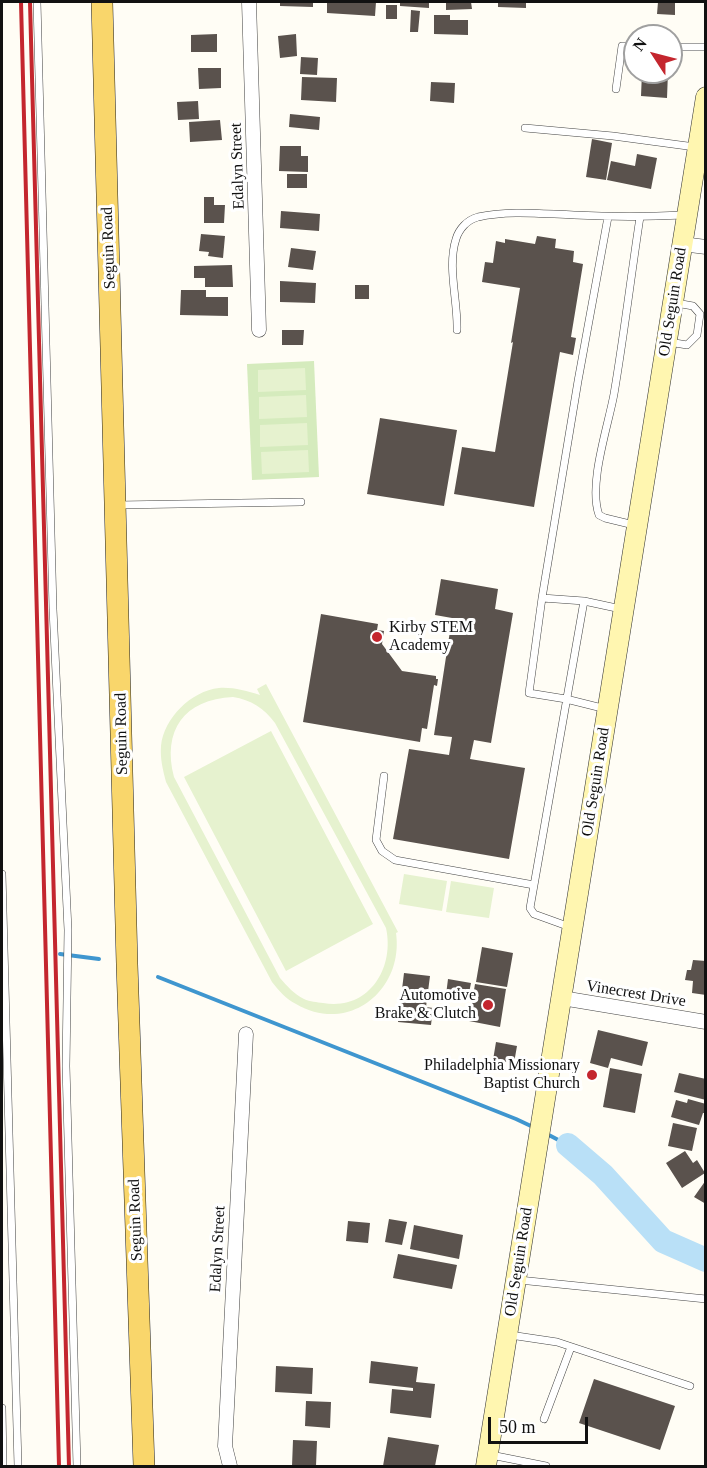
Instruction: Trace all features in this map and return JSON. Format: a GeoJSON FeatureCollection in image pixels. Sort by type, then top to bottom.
{"type":"FeatureCollection","features":[{"type":"Feature","properties":{"kind":"main road","name":"Seguin Road"},"geometry":{"type":"LineString","coordinates":[[102,2],[127,964],[144,1467]]}},
{"type":"Feature","properties":{"kind":"street","name":"Edalyn Street"},"geometry":{"type":"LineString","coordinates":[[249,2],[259,330]]}},
{"type":"Feature","properties":{"kind":"street","name":"Old Seguin Road"},"geometry":{"type":"LineString","coordinates":[[487,1460],[705,97]]}},
{"type":"Feature","properties":{"kind":"street"},"geometry":{"type":"LineString","coordinates":[[682,244],[705,248]]}},
{"type":"Feature","properties":{"kind":"street","name":"Vinecrest Drive"},"geometry":{"type":"LineString","coordinates":[[562,998],[705,1022]]}},
{"type":"Feature","properties":{"kind":"street","name":"Edalyn Street"},"geometry":{"type":"LineString","coordinates":[[230,1467],[225,1446],[246,1034]]}},
{"type":"Feature","properties":{"kind":"lane"},"geometry":{"type":"LineString","coordinates":[[38,2],[53,609],[68,930],[66,1066],[77,1467]]}},
{"type":"Feature","properties":{"kind":"lane"},"geometry":{"type":"LineString","coordinates":[[616,89],[623,46]]}},
{"type":"Feature","properties":{"kind":"lane"},"geometry":{"type":"LineString","coordinates":[[683,47],[705,47]]}},
{"type":"Feature","properties":{"kind":"lane"},"geometry":{"type":"LineString","coordinates":[[525,128],[697,147]]}},
{"type":"Feature","properties":{"kind":"lane"},"geometry":{"type":"LineString","coordinates":[[457,330],[458,315],[453,256],[456,238],[467,222],[477,217],[520,213],[608,217],[687,215]]}},
{"type":"Feature","properties":{"kind":"lane"},"geometry":{"type":"LineString","coordinates":[[608,217],[578,381],[542,598],[529,693],[566,699],[608,710]]}},
{"type":"Feature","properties":{"kind":"lane"},"geometry":{"type":"LineString","coordinates":[[637,525],[599,515],[596,507],[596,486],[614,394],[640,217]]}},
{"type":"Feature","properties":{"kind":"lane"},"geometry":{"type":"LineString","coordinates":[[666,342],[687,345],[697,335],[700,314],[693,306],[672,303]]}},
{"type":"Feature","properties":{"kind":"lane"},"geometry":{"type":"LineString","coordinates":[[116,505],[301,502]]}},
{"type":"Feature","properties":{"kind":"lane"},"geometry":{"type":"LineString","coordinates":[[542,598],[584,601],[624,609]]}},
{"type":"Feature","properties":{"kind":"lane"},"geometry":{"type":"LineString","coordinates":[[573,928],[534,915],[530,908],[584,601]]}},
{"type":"Feature","properties":{"kind":"lane"},"geometry":{"type":"LineString","coordinates":[[384,776],[376,840],[382,850],[395,860],[534,885]]}},
{"type":"Feature","properties":{"kind":"lane"},"geometry":{"type":"LineString","coordinates":[[2,874],[18,1467]]}},
{"type":"Feature","properties":{"kind":"lane"},"geometry":{"type":"LineString","coordinates":[[517,1280],[705,1299]]}},
{"type":"Feature","properties":{"kind":"lane"},"geometry":{"type":"LineString","coordinates":[[508,1335],[557,1342],[690,1386]]}},
{"type":"Feature","properties":{"kind":"lane"},"geometry":{"type":"LineString","coordinates":[[544,1419],[571,1347]]}},
{"type":"Feature","properties":{"kind":"lane"},"geometry":{"type":"LineString","coordinates":[[2,1407],[3,1467]]}},
{"type":"Feature","properties":{"kind":"lane"},"geometry":{"type":"LineString","coordinates":[[487,1460],[546,1467]]}},
{"type":"Feature","properties":{"kind":"green space"},"geometry":{"type":"Polygon","coordinates":[[[314,361],[319,477],[252,480],[247,364],[314,361]]]}},
{"type":"Feature","properties":{"kind":"green space"},"geometry":{"type":"Polygon","coordinates":[[[305,368],[306,390],[258,392],[258,370],[305,368]]]}},
{"type":"Feature","properties":{"kind":"green space"},"geometry":{"type":"Polygon","coordinates":[[[306,395],[307,417],[259,419],[259,397],[306,395]]]}},
{"type":"Feature","properties":{"kind":"green space"},"geometry":{"type":"Polygon","coordinates":[[[307,423],[308,445],[260,447],[260,425],[307,423]]]}},
{"type":"Feature","properties":{"kind":"green space"},"geometry":{"type":"Polygon","coordinates":[[[308,450],[309,472],[262,474],[261,452],[308,450]]]}},
{"type":"Feature","properties":{"kind":"green space"},"geometry":{"type":"Polygon","coordinates":[[[266,684],[398,932],[396,933],[396,954],[391,972],[382,989],[369,1002],[353,1010],[335,1014],[316,1012],[292,1002],[272,982],[166,782],[161,760],[161,746],[167,726],[173,716],[189,700],[209,690],[229,688],[260,695],[257,689],[266,684]],[[240,698],[216,699],[201,704],[181,720],[174,732],[171,745],[174,777],[280,978],[300,997],[309,1001],[339,1004],[353,1000],[365,994],[382,972],[388,943],[386,928],[275,723],[257,706],[240,698]]]}},
{"type":"Feature","properties":{"kind":"green space"},"geometry":{"type":"Polygon","coordinates":[[[271,731],[373,924],[286,971],[184,777],[271,731]]]}},
{"type":"Feature","properties":{"kind":"green space"},"geometry":{"type":"Polygon","coordinates":[[[404,874],[447,881],[442,911],[399,904],[404,874]]]}},
{"type":"Feature","properties":{"kind":"green space"},"geometry":{"type":"Polygon","coordinates":[[[451,881],[494,888],[489,918],[446,912],[451,881]]]}},
{"type":"Feature","properties":{"kind":"building"},"geometry":{"type":"Polygon","coordinates":[[[280,2],[313,2],[313,7],[280,6],[280,2]]]}},
{"type":"Feature","properties":{"kind":"building"},"geometry":{"type":"Polygon","coordinates":[[[327,2],[376,2],[375,16],[327,13],[327,2]]]}},
{"type":"Feature","properties":{"kind":"building"},"geometry":{"type":"Polygon","coordinates":[[[400,2],[429,2],[429,8],[400,6],[400,2]]]}},
{"type":"Feature","properties":{"kind":"building"},"geometry":{"type":"Polygon","coordinates":[[[446,2],[471,2],[472,9],[446,10],[446,2]]]}},
{"type":"Feature","properties":{"kind":"building"},"geometry":{"type":"Polygon","coordinates":[[[498,2],[526,2],[526,8],[498,7],[498,2]]]}},
{"type":"Feature","properties":{"kind":"building"},"geometry":{"type":"Polygon","coordinates":[[[658,2],[675,2],[675,15],[657,14],[658,2]]]}},
{"type":"Feature","properties":{"kind":"building"},"geometry":{"type":"Polygon","coordinates":[[[386,5],[397,5],[397,19],[386,19],[386,5]]]}},
{"type":"Feature","properties":{"kind":"building"},"geometry":{"type":"Polygon","coordinates":[[[411,10],[420,11],[418,32],[410,32],[411,10]]]}},
{"type":"Feature","properties":{"kind":"building"},"geometry":{"type":"Polygon","coordinates":[[[434,15],[450,15],[450,20],[468,20],[468,35],[434,34],[434,15]]]}},
{"type":"Feature","properties":{"kind":"building"},"geometry":{"type":"Polygon","coordinates":[[[217,34],[217,52],[191,52],[191,35],[217,34]]]}},
{"type":"Feature","properties":{"kind":"building"},"geometry":{"type":"Polygon","coordinates":[[[296,34],[297,56],[280,58],[278,36],[296,34]]]}},
{"type":"Feature","properties":{"kind":"building"},"geometry":{"type":"Polygon","coordinates":[[[301,57],[318,58],[317,75],[300,74],[301,57]]]}},
{"type":"Feature","properties":{"kind":"building"},"geometry":{"type":"Polygon","coordinates":[[[198,68],[221,68],[221,88],[199,89],[198,68]]]}},
{"type":"Feature","properties":{"kind":"building"},"geometry":{"type":"Polygon","coordinates":[[[302,77],[337,78],[336,102],[301,100],[302,77]]]}},
{"type":"Feature","properties":{"kind":"building"},"geometry":{"type":"Polygon","coordinates":[[[431,82],[455,83],[454,103],[430,101],[431,82]]]}},
{"type":"Feature","properties":{"kind":"building"},"geometry":{"type":"Polygon","coordinates":[[[642,84],[668,84],[667,98],[641,96],[642,84]]]}},
{"type":"Feature","properties":{"kind":"building"},"geometry":{"type":"Polygon","coordinates":[[[198,101],[199,119],[178,120],[177,102],[198,101]]]}},
{"type":"Feature","properties":{"kind":"building"},"geometry":{"type":"Polygon","coordinates":[[[290,114],[320,117],[319,130],[289,127],[290,114]]]}},
{"type":"Feature","properties":{"kind":"building"},"geometry":{"type":"Polygon","coordinates":[[[220,120],[222,140],[190,142],[189,122],[220,120]]]}},
{"type":"Feature","properties":{"kind":"building"},"geometry":{"type":"Polygon","coordinates":[[[592,139],[612,143],[606,180],[586,177],[592,139]]]}},
{"type":"Feature","properties":{"kind":"building"},"geometry":{"type":"Polygon","coordinates":[[[280,146],[301,146],[301,156],[308,156],[308,172],[279,171],[280,146]]]}},
{"type":"Feature","properties":{"kind":"building"},"geometry":{"type":"Polygon","coordinates":[[[637,154],[657,158],[651,189],[607,180],[611,161],[635,166],[637,154]]]}},
{"type":"Feature","properties":{"kind":"building"},"geometry":{"type":"Polygon","coordinates":[[[287,174],[307,174],[307,188],[287,188],[287,174]]]}},
{"type":"Feature","properties":{"kind":"building"},"geometry":{"type":"Polygon","coordinates":[[[204,197],[214,197],[214,205],[225,205],[224,223],[204,223],[204,197]]]}},
{"type":"Feature","properties":{"kind":"building"},"geometry":{"type":"Polygon","coordinates":[[[281,211],[320,214],[319,231],[280,228],[281,211]]]}},
{"type":"Feature","properties":{"kind":"building"},"geometry":{"type":"Polygon","coordinates":[[[201,234],[225,236],[223,258],[208,256],[209,252],[199,251],[201,234]]]}},
{"type":"Feature","properties":{"kind":"building"},"geometry":{"type":"Polygon","coordinates":[[[537,236],[556,239],[555,248],[574,251],[573,262],[583,264],[571,337],[576,338],[573,355],[560,352],[534,507],[454,494],[462,447],[495,452],[513,342],[511,343],[520,288],[482,282],[485,262],[493,263],[496,241],[505,243],[505,239],[535,244],[537,236]]]}},
{"type":"Feature","properties":{"kind":"building"},"geometry":{"type":"Polygon","coordinates":[[[291,248],[316,251],[313,270],[288,267],[291,248]]]}},
{"type":"Feature","properties":{"kind":"building"},"geometry":{"type":"Polygon","coordinates":[[[232,265],[233,287],[205,287],[205,278],[194,278],[194,266],[232,265]]]}},
{"type":"Feature","properties":{"kind":"building"},"geometry":{"type":"Polygon","coordinates":[[[280,281],[316,283],[315,303],[280,302],[280,281]]]}},
{"type":"Feature","properties":{"kind":"building"},"geometry":{"type":"Polygon","coordinates":[[[355,285],[369,285],[369,299],[355,299],[355,285]]]}},
{"type":"Feature","properties":{"kind":"building"},"geometry":{"type":"Polygon","coordinates":[[[181,290],[206,290],[206,297],[228,297],[228,316],[180,315],[181,290]]]}},
{"type":"Feature","properties":{"kind":"building"},"geometry":{"type":"Polygon","coordinates":[[[282,330],[304,330],[303,345],[282,345],[282,330]]]}},
{"type":"Feature","properties":{"kind":"building"},"geometry":{"type":"Polygon","coordinates":[[[380,418],[457,430],[444,506],[367,494],[380,418]]]}},
{"type":"Feature","properties":{"kind":"building"},"geometry":{"type":"Polygon","coordinates":[[[441,579],[498,589],[495,609],[513,613],[491,743],[474,740],[470,759],[525,768],[509,859],[393,839],[409,749],[449,755],[452,737],[434,735],[452,618],[435,615],[441,579]]]}},
{"type":"Feature","properties":{"kind":"building"},"geometry":{"type":"Polygon","coordinates":[[[321,614],[378,624],[377,630],[384,631],[382,644],[402,671],[436,676],[437,686],[434,685],[427,729],[422,728],[420,742],[303,722],[321,614]]]}},
{"type":"Feature","properties":{"kind":"building"},"geometry":{"type":"Polygon","coordinates":[[[482,947],[513,953],[507,987],[476,982],[482,947]]]}},
{"type":"Feature","properties":{"kind":"building"},"geometry":{"type":"Polygon","coordinates":[[[693,960],[706,961],[706,995],[692,993],[693,981],[685,980],[687,970],[691,970],[693,960]]]}},
{"type":"Feature","properties":{"kind":"building"},"geometry":{"type":"Polygon","coordinates":[[[404,973],[430,976],[426,1007],[433,1008],[431,1025],[398,1022],[404,973]]]}},
{"type":"Feature","properties":{"kind":"building"},"geometry":{"type":"Polygon","coordinates":[[[448,979],[471,983],[468,998],[446,995],[448,979]]]}},
{"type":"Feature","properties":{"kind":"building","name":"Automotive Brake & Clutch"},"geometry":{"type":"Polygon","coordinates":[[[475,984],[506,989],[500,1027],[469,1021],[475,984]]]}},
{"type":"Feature","properties":{"kind":"building"},"geometry":{"type":"Polygon","coordinates":[[[598,1030],[648,1042],[642,1066],[611,1058],[608,1068],[590,1063],[598,1030]]]}},
{"type":"Feature","properties":{"kind":"building"},"geometry":{"type":"Polygon","coordinates":[[[496,1042],[517,1046],[514,1063],[493,1060],[496,1042]]]}},
{"type":"Feature","properties":{"kind":"building"},"geometry":{"type":"Polygon","coordinates":[[[610,1068],[642,1074],[635,1113],[603,1107],[610,1068]]]}},
{"type":"Feature","properties":{"kind":"building"},"geometry":{"type":"Polygon","coordinates":[[[679,1073],[706,1079],[706,1100],[674,1092],[679,1073]]]}},
{"type":"Feature","properties":{"kind":"building"},"geometry":{"type":"Polygon","coordinates":[[[688,1099],[706,1104],[706,1113],[703,1113],[699,1125],[671,1117],[676,1100],[687,1103],[688,1099]]]}},
{"type":"Feature","properties":{"kind":"building"},"geometry":{"type":"Polygon","coordinates":[[[673,1123],[697,1128],[692,1151],[668,1146],[673,1123]]]}},
{"type":"Feature","properties":{"kind":"building"},"geometry":{"type":"Polygon","coordinates":[[[685,1151],[693,1163],[697,1160],[705,1173],[682,1188],[666,1163],[685,1151]]]}},
{"type":"Feature","properties":{"kind":"building"},"geometry":{"type":"Polygon","coordinates":[[[706,1180],[706,1204],[694,1197],[706,1180]]]}},
{"type":"Feature","properties":{"kind":"building"},"geometry":{"type":"Polygon","coordinates":[[[389,1219],[407,1222],[402,1245],[385,1242],[389,1219]]]}},
{"type":"Feature","properties":{"kind":"building"},"geometry":{"type":"Polygon","coordinates":[[[348,1221],[370,1223],[368,1243],[346,1241],[348,1221]]]}},
{"type":"Feature","properties":{"kind":"building"},"geometry":{"type":"Polygon","coordinates":[[[414,1225],[463,1235],[459,1259],[410,1249],[414,1225]]]}},
{"type":"Feature","properties":{"kind":"building"},"geometry":{"type":"Polygon","coordinates":[[[398,1254],[457,1265],[452,1289],[393,1278],[398,1254]]]}},
{"type":"Feature","properties":{"kind":"building"},"geometry":{"type":"Polygon","coordinates":[[[371,1361],[418,1367],[416,1382],[435,1384],[431,1418],[390,1413],[392,1389],[413,1391],[413,1388],[369,1383],[371,1361]]]}},
{"type":"Feature","properties":{"kind":"building"},"geometry":{"type":"Polygon","coordinates":[[[276,1366],[313,1368],[312,1394],[275,1392],[276,1366]]]}},
{"type":"Feature","properties":{"kind":"building"},"geometry":{"type":"Polygon","coordinates":[[[594,1379],[675,1406],[660,1450],[579,1423],[594,1379]]]}},
{"type":"Feature","properties":{"kind":"building"},"geometry":{"type":"Polygon","coordinates":[[[306,1401],[331,1402],[330,1428],[305,1426],[306,1401]]]}},
{"type":"Feature","properties":{"kind":"building"},"geometry":{"type":"Polygon","coordinates":[[[388,1437],[439,1445],[435,1466],[383,1466],[388,1437]]]}},
{"type":"Feature","properties":{"kind":"building"},"geometry":{"type":"Polygon","coordinates":[[[293,1440],[317,1441],[316,1466],[292,1466],[293,1440]]]}},
{"type":"Feature","properties":{"kind":"waterway"},"geometry":{"type":"LineString","coordinates":[[60,954],[99,959]]}},
{"type":"Feature","properties":{"kind":"waterway"},"geometry":{"type":"LineString","coordinates":[[158,977],[533,1127]]}},
{"type":"Feature","properties":{"kind":"waterway"},"geometry":{"type":"LineString","coordinates":[[545,1133],[568,1145]]}},
{"type":"Feature","properties":{"kind":"waterway"},"geometry":{"type":"LineString","coordinates":[[568,1145],[603,1175],[663,1241],[706,1260]]}},
{"type":"Feature","properties":{"kind":"railway"},"geometry":{"type":"LineString","coordinates":[[21,2],[59,1466]]}},
{"type":"Feature","properties":{"kind":"railway"},"geometry":{"type":"LineString","coordinates":[[30,2],[69,1466]]}},
{"type":"Feature","properties":{"kind":"place","name":"Kirby STEM Academy"},"geometry":{"type":"Point","coordinates":[377,637]}},
{"type":"Feature","properties":{"kind":"place","name":"Automotive Brake & Clutch"},"geometry":{"type":"Point","coordinates":[488,1005]}},
{"type":"Feature","properties":{"kind":"place","name":"Philadelphia Missionary Baptist Church"},"geometry":{"type":"Point","coordinates":[592,1075]}}]}
